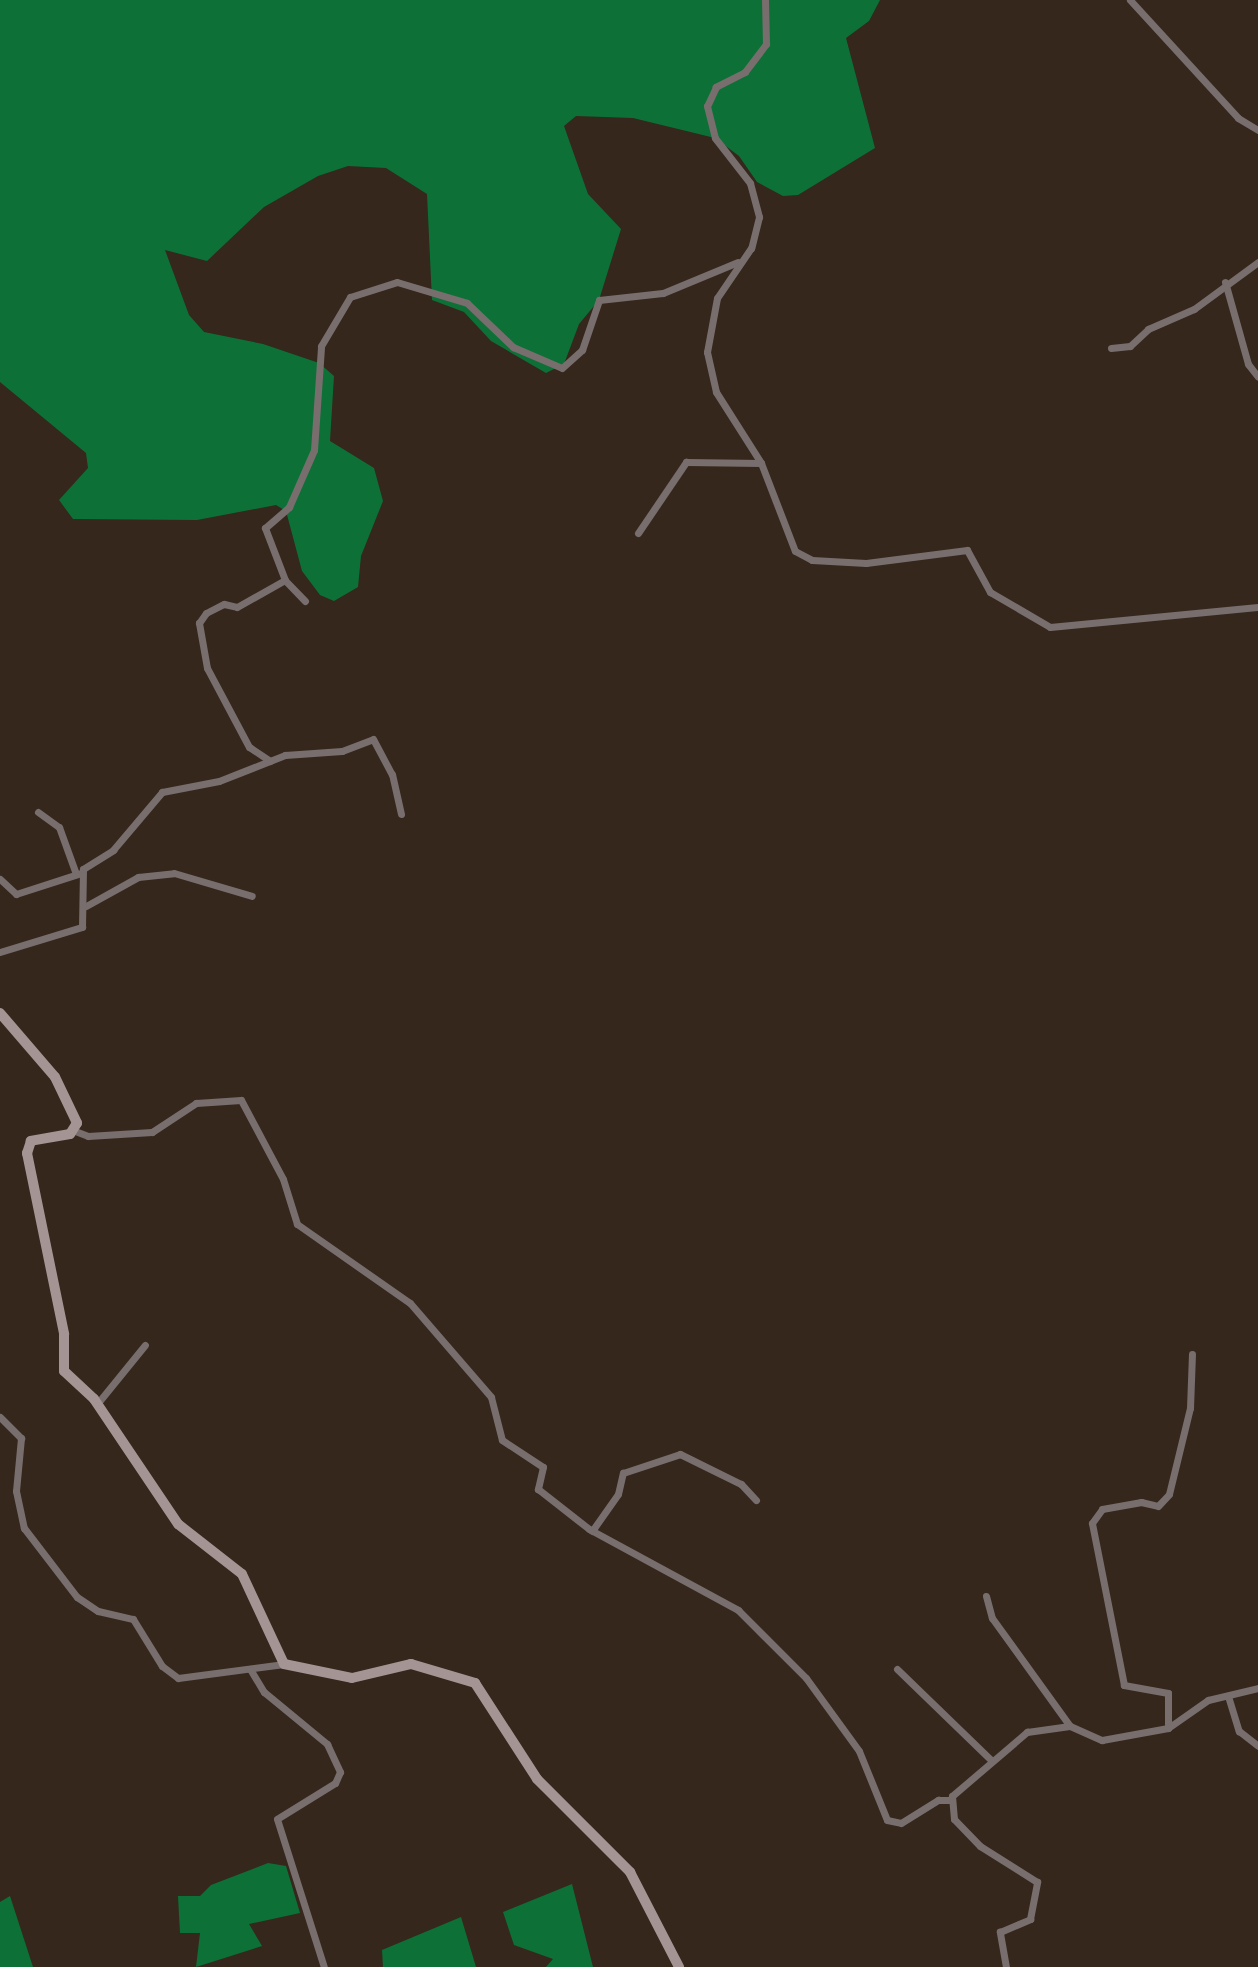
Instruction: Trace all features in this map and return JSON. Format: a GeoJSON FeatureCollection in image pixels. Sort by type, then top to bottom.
{"type":"FeatureCollection","features":[{"type":"Feature","properties":{"kind":"street"},"geometry":{"type":"LineString","coordinates":[[765,0],[766,44],[745,72],[716,86],[707,107],[715,138],[753,191],[758,229],[717,298],[708,352],[719,397],[761,463],[789,543],[812,560],[866,564],[967,550],[990,592],[1050,627],[1258,607]]}},
{"type":"Feature","properties":{"kind":"street"},"geometry":{"type":"LineString","coordinates":[[1130,0],[1238,118],[1258,130]]}},
{"type":"Feature","properties":{"kind":"street"},"geometry":{"type":"LineString","coordinates":[[305,601],[285,580],[265,528],[289,507],[314,450],[322,341],[359,291],[397,282],[467,303],[513,347],[562,368],[582,350],[599,300],[663,293],[739,262]]}},
{"type":"Feature","properties":{"kind":"street"},"geometry":{"type":"LineString","coordinates":[[1111,348],[1130,346],[1258,262]]}},
{"type":"Feature","properties":{"kind":"street"},"geometry":{"type":"LineString","coordinates":[[1225,282],[1248,364],[1258,377]]}},
{"type":"Feature","properties":{"kind":"street"},"geometry":{"type":"LineString","coordinates":[[638,533],[686,462],[761,463]]}},
{"type":"Feature","properties":{"kind":"street"},"geometry":{"type":"LineString","coordinates":[[270,761],[249,747],[207,668],[199,623],[206,613],[224,604],[237,607],[285,580]]}},
{"type":"Feature","properties":{"kind":"street"},"geometry":{"type":"LineString","coordinates":[[0,879],[14,894],[79,874],[121,842],[153,796],[270,761],[341,751],[375,739],[401,814]]}},
{"type":"Feature","properties":{"kind":"street"},"geometry":{"type":"LineString","coordinates":[[0,952],[74,933],[85,923],[86,906],[79,874],[60,829],[38,812]]}},
{"type":"Feature","properties":{"kind":"street"},"geometry":{"type":"LineString","coordinates":[[86,906],[138,877],[174,873],[252,897]]}},
{"type":"Feature","properties":{"kind":"street"},"geometry":{"type":"LineString","coordinates":[[0,1013],[55,1077],[75,1131]]}},
{"type":"Feature","properties":{"kind":"street"},"geometry":{"type":"LineString","coordinates":[[284,1664],[247,1581],[178,1524],[97,1404],[62,1367],[65,1334],[27,1153],[36,1139],[75,1131],[88,1136],[152,1132],[196,1103],[241,1100],[283,1180],[297,1224],[410,1303],[491,1398],[502,1440],[543,1466],[537,1488],[593,1531],[723,1598],[790,1661],[862,1756],[887,1820],[901,1823],[938,1800],[950,1800],[1027,1732],[1070,1726]]}},
{"type":"Feature","properties":{"kind":"street"},"geometry":{"type":"LineString","coordinates":[[97,1404],[145,1345]]}},
{"type":"Feature","properties":{"kind":"street"},"geometry":{"type":"LineString","coordinates":[[1168,1728],[1166,1691],[1124,1685],[1092,1523],[1102,1509],[1141,1502],[1158,1506],[1168,1494],[1190,1408],[1192,1354]]}},
{"type":"Feature","properties":{"kind":"street"},"geometry":{"type":"LineString","coordinates":[[0,1417],[21,1438],[16,1491],[24,1528],[77,1597],[98,1611],[133,1619],[162,1666],[178,1678],[284,1664],[352,1678],[411,1664],[471,1679],[548,1793],[630,1872],[679,1967]]}},
{"type":"Feature","properties":{"kind":"street"},"geometry":{"type":"LineString","coordinates":[[593,1531],[618,1494],[623,1473],[680,1454],[741,1484],[757,1500]]}},
{"type":"Feature","properties":{"kind":"street"},"geometry":{"type":"LineString","coordinates":[[986,1596],[992,1618],[1070,1726],[1102,1740],[1168,1728],[1208,1700],[1258,1688]]}},
{"type":"Feature","properties":{"kind":"street"},"geometry":{"type":"LineString","coordinates":[[250,1669],[264,1692],[327,1744],[340,1772],[335,1783],[277,1819],[324,1967]]}},
{"type":"Feature","properties":{"kind":"street"},"geometry":{"type":"LineString","coordinates":[[897,1669],[992,1761]]}},
{"type":"Feature","properties":{"kind":"street"},"geometry":{"type":"LineString","coordinates":[[1228,1696],[1239,1731],[1258,1746]]}},
{"type":"Feature","properties":{"kind":"street"},"geometry":{"type":"LineString","coordinates":[[950,1800],[954,1819],[985,1852],[1037,1882],[1030,1919],[1000,1932],[1006,1967]]}},
{"type":"Feature","properties":{"kind":"green space"},"geometry":{"type":"Polygon","coordinates":[[[0,0],[880,0],[869,21],[846,38],[875,148],[798,195],[783,196],[757,182],[739,156],[715,138],[633,118],[576,116],[564,126],[588,194],[621,229],[599,300],[579,324],[564,364],[546,373],[491,341],[464,312],[432,300],[427,194],[386,168],[348,166],[318,176],[264,207],[207,261],[165,250],[189,315],[204,332],[263,344],[319,363],[334,376],[330,441],[374,468],[383,501],[361,556],[358,587],[334,601],[320,595],[302,571],[286,511],[276,505],[197,520],[73,519],[59,500],[88,468],[86,453],[0,382],[0,0]]]}},
{"type":"Feature","properties":{"kind":"green space"},"geometry":{"type":"Polygon","coordinates":[[[268,1863],[286,1866],[300,1913],[249,1924],[262,1946],[196,1967],[200,1933],[180,1933],[178,1896],[200,1896],[211,1885],[268,1863]]]}},
{"type":"Feature","properties":{"kind":"green space"},"geometry":{"type":"Polygon","coordinates":[[[572,1884],[593,1967],[546,1967],[553,1959],[514,1945],[503,1912],[572,1884]]]}},
{"type":"Feature","properties":{"kind":"green space"},"geometry":{"type":"Polygon","coordinates":[[[10,1896],[33,1967],[0,1967],[0,1902],[10,1896]]]}},
{"type":"Feature","properties":{"kind":"green space"},"geometry":{"type":"Polygon","coordinates":[[[461,1917],[476,1967],[383,1967],[382,1950],[461,1917]]]}}]}
